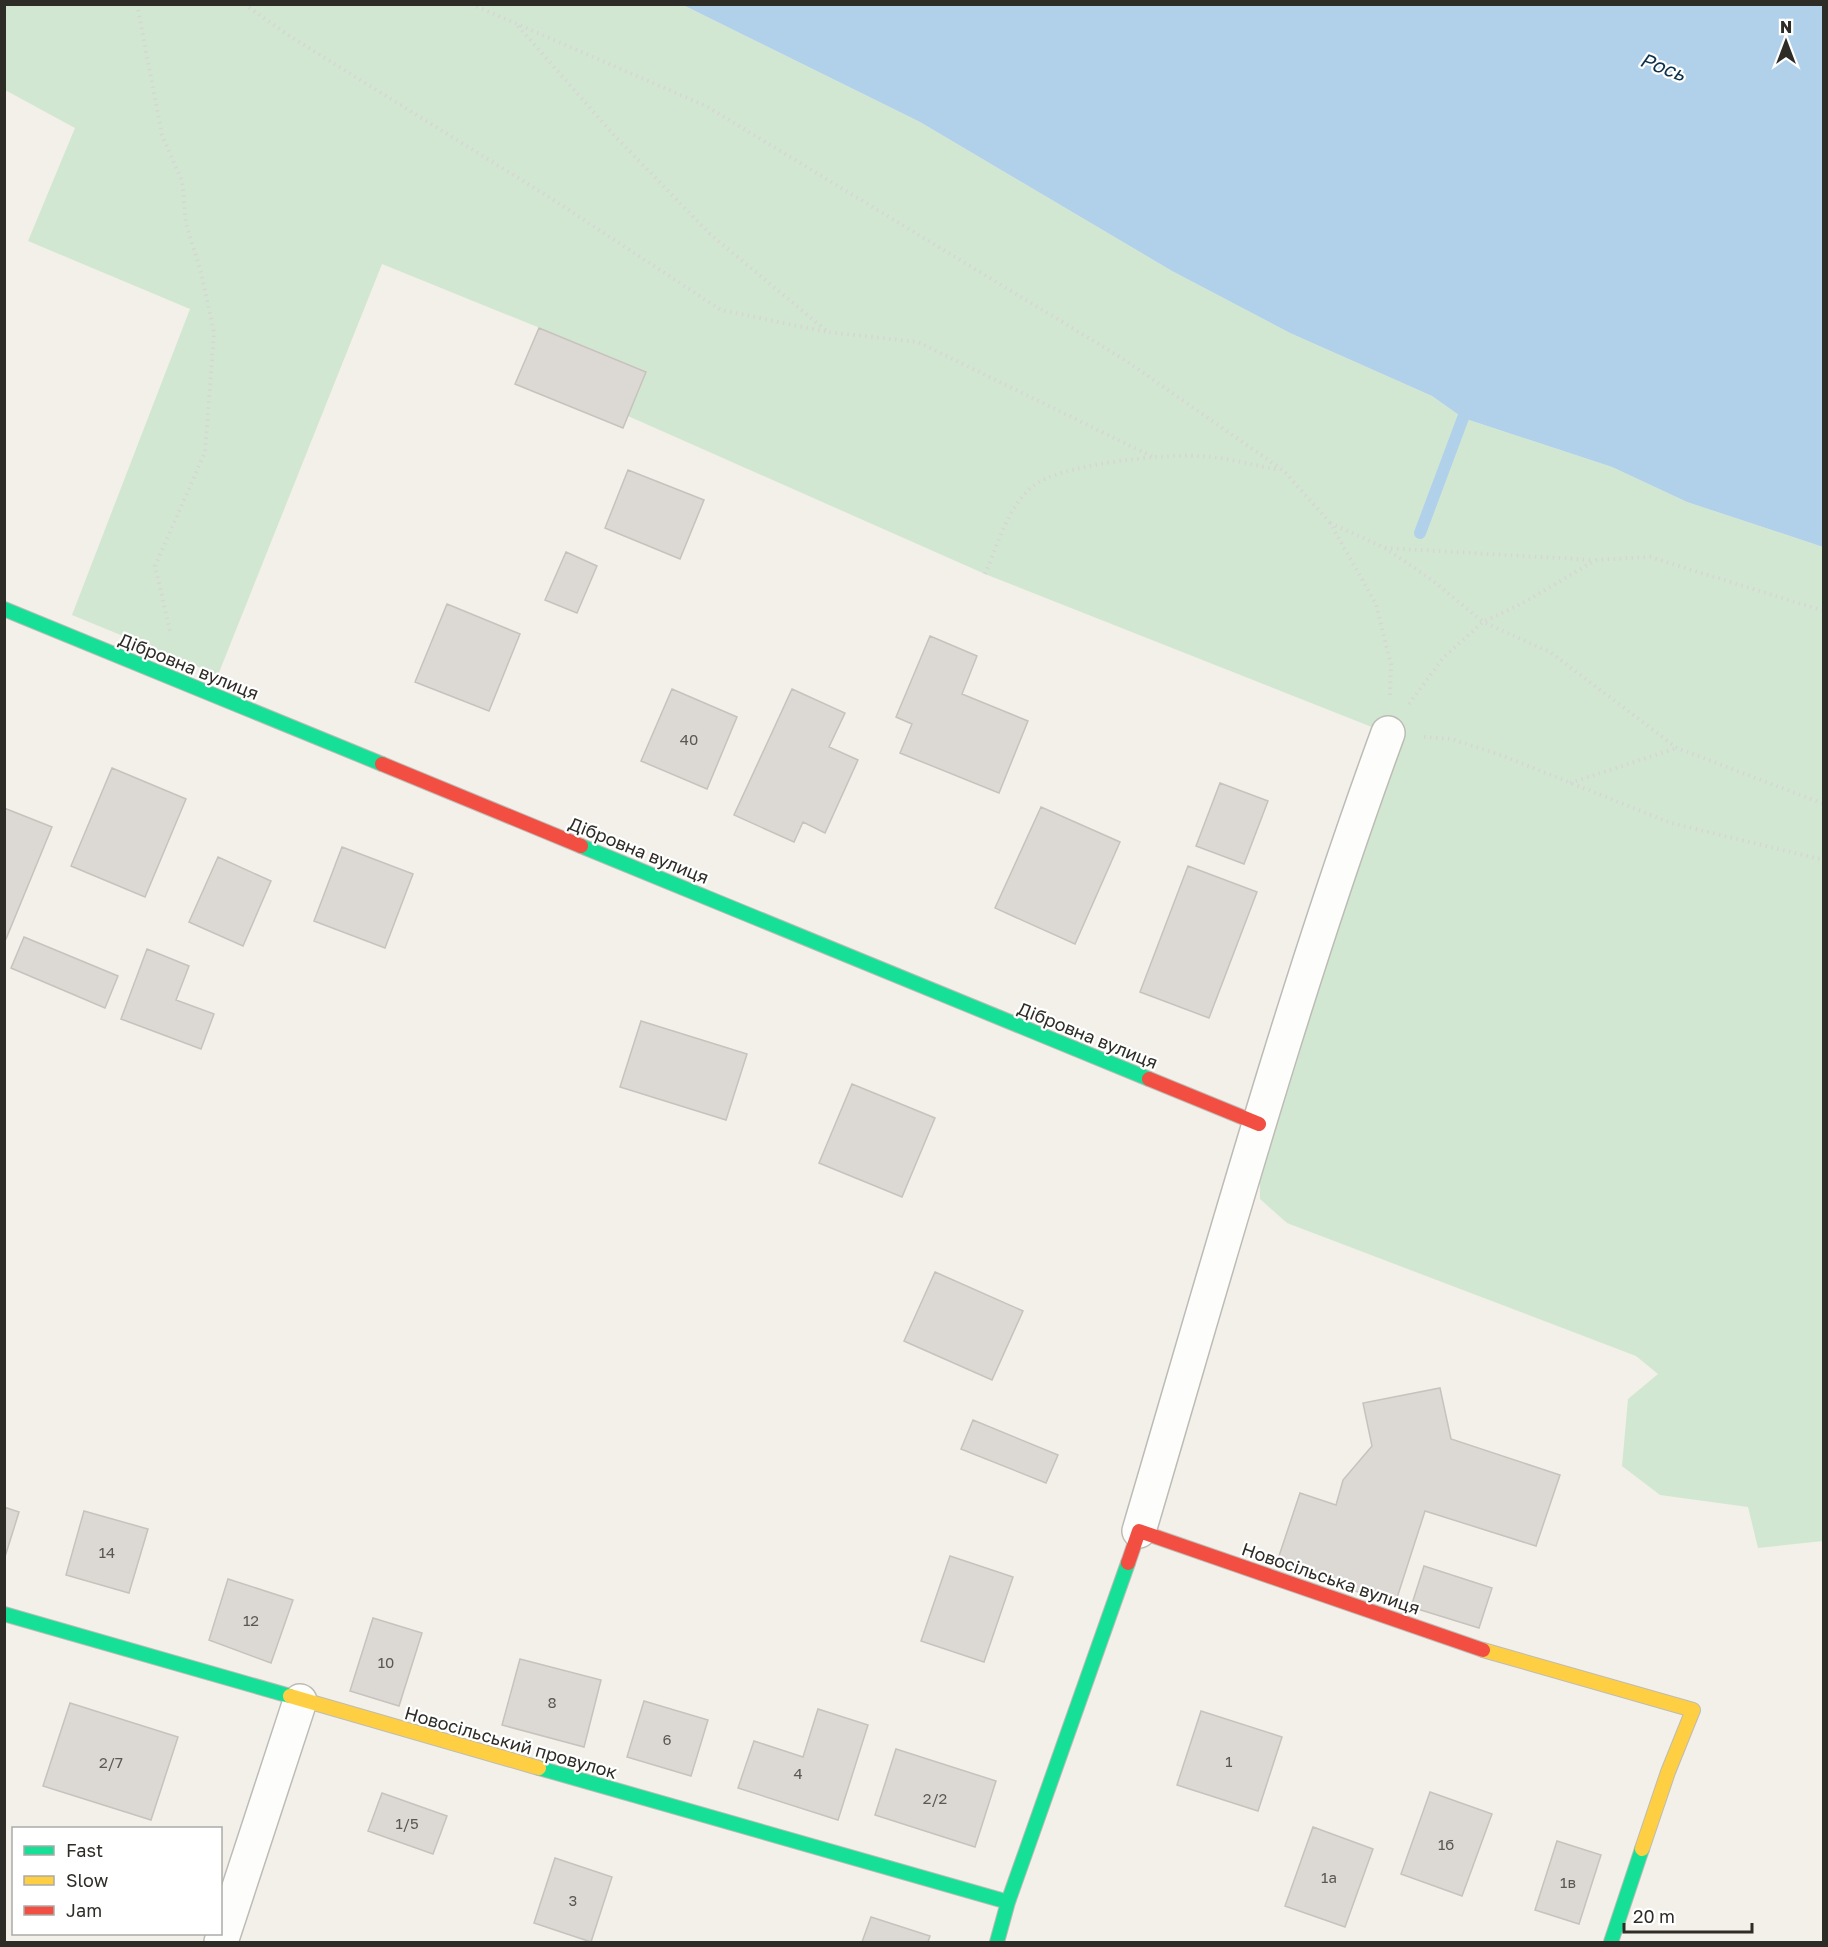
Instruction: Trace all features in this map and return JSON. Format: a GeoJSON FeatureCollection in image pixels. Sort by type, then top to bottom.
{"type":"FeatureCollection","features":[{"type":"Feature","properties":{"kind":"street","name":"Дібровна вулиця"},"geometry":{"type":"LineString","coordinates":[[4,609],[1259,1124]]}},
{"type":"Feature","properties":{"kind":"street"},"geometry":{"type":"LineString","coordinates":[[998,1942],[1008,1902],[1139,1531],[1259,1124],[1357,818],[1388,734]]}},
{"type":"Feature","properties":{"kind":"street","name":"Новосільська вулиця"},"geometry":{"type":"LineString","coordinates":[[1139,1531],[1494,1654],[1693,1710],[1668,1772],[1611,1942]]}},
{"type":"Feature","properties":{"kind":"street","name":"Новосільський провулок"},"geometry":{"type":"LineString","coordinates":[[4,1614],[300,1701],[1008,1902]]}},
{"type":"Feature","properties":{"kind":"street"},"geometry":{"type":"LineString","coordinates":[[221,1942],[300,1701]]}},
{"type":"Feature","properties":{"kind":"path"},"geometry":{"type":"LineString","coordinates":[[137,4],[162,135],[182,181],[186,224],[201,272],[214,333],[205,452],[155,566],[181,682]]}},
{"type":"Feature","properties":{"kind":"path"},"geometry":{"type":"LineString","coordinates":[[244,4],[288,35],[552,199],[722,310],[828,332],[918,342],[1153,457]]}},
{"type":"Feature","properties":{"kind":"path"},"geometry":{"type":"LineString","coordinates":[[471,4],[706,106],[1125,360],[1284,471],[1330,523],[1376,604],[1391,665],[1388,734]]}},
{"type":"Feature","properties":{"kind":"path"},"geometry":{"type":"LineString","coordinates":[[516,24],[612,133],[710,234],[828,332]]}},
{"type":"Feature","properties":{"kind":"path"},"geometry":{"type":"LineString","coordinates":[[985,574],[1015,506],[1034,485],[1063,472],[1153,457],[1200,456],[1284,471]]}},
{"type":"Feature","properties":{"kind":"path"},"geometry":{"type":"LineString","coordinates":[[1330,523],[1384,548],[1432,580],[1483,622],[1550,652],[1677,748],[1824,804]]}},
{"type":"Feature","properties":{"kind":"path"},"geometry":{"type":"LineString","coordinates":[[1384,548],[1596,560],[1650,557],[1824,611]]}},
{"type":"Feature","properties":{"kind":"path"},"geometry":{"type":"LineString","coordinates":[[1388,734],[1443,658],[1483,622],[1521,604],[1596,560]]}},
{"type":"Feature","properties":{"kind":"path"},"geometry":{"type":"LineString","coordinates":[[1388,734],[1452,739],[1506,757],[1671,823],[1824,860]]}},
{"type":"Feature","properties":{"kind":"path"},"geometry":{"type":"LineString","coordinates":[[1568,783],[1677,748]]}},
{"type":"Feature","properties":{"kind":"green space"},"geometry":{"type":"Polygon","coordinates":[[[4,5],[683,5],[920,122],[1172,271],[1290,333],[1432,396],[1463,418],[1612,467],[1687,502],[1823,547],[1823,1541],[1758,1548],[1748,1507],[1660,1495],[1622,1466],[1628,1399],[1658,1374],[1636,1356],[1287,1223],[1260,1199],[1259,1124],[1387,733],[985,574],[628,416],[646,371],[382,264],[218,675],[72,615],[190,309],[28,241],[75,128],[5,90],[4,5]]]}},
{"type":"Feature","properties":{"kind":"water","name":"Рось"},"geometry":{"type":"Polygon","coordinates":[[[683,5],[1823,5],[1823,547],[1687,502],[1612,467],[1463,418],[1432,396],[1290,333],[1172,271],[920,122],[683,5]]]}},
{"type":"Feature","properties":{"kind":"building"},"geometry":{"type":"Polygon","coordinates":[[[539,328],[646,372],[623,428],[515,384],[539,328]]]}},
{"type":"Feature","properties":{"kind":"building"},"geometry":{"type":"Polygon","coordinates":[[[628,470],[704,500],[680,559],[605,528],[628,470]]]}},
{"type":"Feature","properties":{"kind":"building"},"geometry":{"type":"Polygon","coordinates":[[[566,552],[597,566],[577,613],[545,600],[566,552]]]}},
{"type":"Feature","properties":{"kind":"building"},"geometry":{"type":"Polygon","coordinates":[[[447,604],[520,634],[489,711],[415,682],[447,604]]]}},
{"type":"Feature","properties":{"kind":"building"},"geometry":{"type":"Polygon","coordinates":[[[930,636],[977,656],[962,694],[1028,721],[999,793],[900,753],[912,724],[896,717],[930,636]]]}},
{"type":"Feature","properties":{"kind":"building"},"geometry":{"type":"Polygon","coordinates":[[[672,689],[737,717],[707,789],[641,761],[672,689]]]}},
{"type":"Feature","properties":{"kind":"building"},"geometry":{"type":"Polygon","coordinates":[[[792,689],[845,713],[829,747],[858,760],[825,833],[803,822],[794,842],[734,815],[792,689]]]}},
{"type":"Feature","properties":{"kind":"building"},"geometry":{"type":"Polygon","coordinates":[[[112,768],[186,799],[145,897],[71,866],[112,768]]]}},
{"type":"Feature","properties":{"kind":"building"},"geometry":{"type":"Polygon","coordinates":[[[1220,783],[1268,801],[1244,864],[1196,846],[1220,783]]]}},
{"type":"Feature","properties":{"kind":"building"},"geometry":{"type":"Polygon","coordinates":[[[1041,807],[1120,842],[1075,944],[995,908],[1041,807]]]}},
{"type":"Feature","properties":{"kind":"building"},"geometry":{"type":"Polygon","coordinates":[[[4,808],[52,827],[6,939],[4,939],[4,808]]]}},
{"type":"Feature","properties":{"kind":"building"},"geometry":{"type":"Polygon","coordinates":[[[342,847],[413,874],[385,948],[314,921],[342,847]]]}},
{"type":"Feature","properties":{"kind":"building"},"geometry":{"type":"Polygon","coordinates":[[[218,857],[271,881],[243,946],[189,922],[218,857]]]}},
{"type":"Feature","properties":{"kind":"building"},"geometry":{"type":"Polygon","coordinates":[[[1188,866],[1257,892],[1209,1018],[1140,992],[1188,866]]]}},
{"type":"Feature","properties":{"kind":"building"},"geometry":{"type":"Polygon","coordinates":[[[24,937],[118,976],[105,1008],[11,968],[24,937]]]}},
{"type":"Feature","properties":{"kind":"building"},"geometry":{"type":"Polygon","coordinates":[[[147,949],[189,966],[176,1000],[214,1014],[201,1049],[121,1019],[147,949]]]}},
{"type":"Feature","properties":{"kind":"building"},"geometry":{"type":"Polygon","coordinates":[[[641,1021],[747,1054],[726,1120],[620,1087],[641,1021]]]}},
{"type":"Feature","properties":{"kind":"building"},"geometry":{"type":"Polygon","coordinates":[[[852,1084],[935,1118],[902,1197],[819,1163],[852,1084]]]}},
{"type":"Feature","properties":{"kind":"building"},"geometry":{"type":"Polygon","coordinates":[[[935,1272],[1023,1311],[992,1380],[904,1341],[935,1272]]]}},
{"type":"Feature","properties":{"kind":"building"},"geometry":{"type":"Polygon","coordinates":[[[1440,1388],[1451,1439],[1560,1475],[1536,1546],[1425,1511],[1395,1604],[1276,1565],[1300,1493],[1336,1505],[1343,1480],[1372,1446],[1363,1403],[1440,1388]]]}},
{"type":"Feature","properties":{"kind":"building"},"geometry":{"type":"Polygon","coordinates":[[[973,1420],[1058,1455],[1046,1483],[961,1449],[973,1420]]]}},
{"type":"Feature","properties":{"kind":"building"},"geometry":{"type":"Polygon","coordinates":[[[4,1507],[19,1512],[4,1560],[4,1507]]]}},
{"type":"Feature","properties":{"kind":"building"},"geometry":{"type":"Polygon","coordinates":[[[84,1511],[148,1529],[129,1593],[66,1575],[84,1511]]]}},
{"type":"Feature","properties":{"kind":"building"},"geometry":{"type":"Polygon","coordinates":[[[950,1556],[1013,1577],[984,1662],[921,1641],[950,1556]]]}},
{"type":"Feature","properties":{"kind":"building"},"geometry":{"type":"Polygon","coordinates":[[[1424,1566],[1492,1588],[1479,1628],[1411,1607],[1424,1566]]]}},
{"type":"Feature","properties":{"kind":"building"},"geometry":{"type":"Polygon","coordinates":[[[228,1579],[293,1600],[271,1663],[209,1640],[228,1579]]]}},
{"type":"Feature","properties":{"kind":"building"},"geometry":{"type":"Polygon","coordinates":[[[373,1618],[422,1633],[399,1706],[350,1691],[373,1618]]]}},
{"type":"Feature","properties":{"kind":"building"},"geometry":{"type":"Polygon","coordinates":[[[520,1659],[601,1680],[584,1747],[502,1725],[520,1659]]]}},
{"type":"Feature","properties":{"kind":"building"},"geometry":{"type":"Polygon","coordinates":[[[644,1701],[708,1720],[691,1776],[627,1757],[644,1701]]]}},
{"type":"Feature","properties":{"kind":"building"},"geometry":{"type":"Polygon","coordinates":[[[70,1703],[178,1737],[151,1820],[43,1786],[70,1703]]]}},
{"type":"Feature","properties":{"kind":"building"},"geometry":{"type":"Polygon","coordinates":[[[818,1709],[868,1725],[838,1820],[738,1788],[754,1741],[803,1757],[818,1709]]]}},
{"type":"Feature","properties":{"kind":"building"},"geometry":{"type":"Polygon","coordinates":[[[1201,1711],[1282,1737],[1258,1811],[1177,1785],[1201,1711]]]}},
{"type":"Feature","properties":{"kind":"building"},"geometry":{"type":"Polygon","coordinates":[[[896,1749],[996,1781],[975,1847],[875,1815],[896,1749]]]}},
{"type":"Feature","properties":{"kind":"building"},"geometry":{"type":"Polygon","coordinates":[[[1430,1792],[1492,1814],[1462,1896],[1401,1874],[1430,1792]]]}},
{"type":"Feature","properties":{"kind":"building"},"geometry":{"type":"Polygon","coordinates":[[[382,1793],[447,1816],[433,1854],[368,1831],[382,1793]]]}},
{"type":"Feature","properties":{"kind":"building"},"geometry":{"type":"Polygon","coordinates":[[[1313,1827],[1373,1849],[1345,1927],[1285,1906],[1313,1827]]]}},
{"type":"Feature","properties":{"kind":"building"},"geometry":{"type":"Polygon","coordinates":[[[1557,1841],[1601,1855],[1579,1924],[1535,1910],[1557,1841]]]}},
{"type":"Feature","properties":{"kind":"building"},"geometry":{"type":"Polygon","coordinates":[[[555,1858],[612,1877],[591,1942],[534,1923],[555,1858]]]}},
{"type":"Feature","properties":{"kind":"building"},"geometry":{"type":"Polygon","coordinates":[[[871,1917],[930,1936],[928,1942],[862,1942],[871,1917]]]}},
{"type":"Feature","properties":{"kind":"waterway"},"geometry":{"type":"LineString","coordinates":[[1420,533],[1463,418]]}},
{"type":"Feature","properties":{"kind":"traffic: fast"},"geometry":{"type":"LineString","coordinates":[[4,609],[382,764]]}},
{"type":"Feature","properties":{"kind":"traffic: fast"},"geometry":{"type":"LineString","coordinates":[[581,846],[1149,1079]]}},
{"type":"Feature","properties":{"kind":"traffic: fast"},"geometry":{"type":"LineString","coordinates":[[997,1942],[1008,1902],[1128,1563]]}},
{"type":"Feature","properties":{"kind":"traffic: fast"},"geometry":{"type":"LineString","coordinates":[[4,1614],[290,1696]]}},
{"type":"Feature","properties":{"kind":"traffic: fast"},"geometry":{"type":"LineString","coordinates":[[539,1768],[1008,1902]]}},
{"type":"Feature","properties":{"kind":"traffic: fast"},"geometry":{"type":"LineString","coordinates":[[1611,1942],[1642,1849]]}},
{"type":"Feature","properties":{"kind":"traffic: slow"},"geometry":{"type":"LineString","coordinates":[[1483,1650],[1693,1710],[1668,1772],[1642,1849]]}},
{"type":"Feature","properties":{"kind":"traffic: slow"},"geometry":{"type":"LineString","coordinates":[[290,1696],[539,1768]]}},
{"type":"Feature","properties":{"kind":"traffic: jam"},"geometry":{"type":"LineString","coordinates":[[382,764],[581,846]]}},
{"type":"Feature","properties":{"kind":"traffic: jam"},"geometry":{"type":"LineString","coordinates":[[1149,1079],[1259,1124]]}},
{"type":"Feature","properties":{"kind":"traffic: jam"},"geometry":{"type":"LineString","coordinates":[[1128,1563],[1139,1531],[1483,1650]]}}]}
